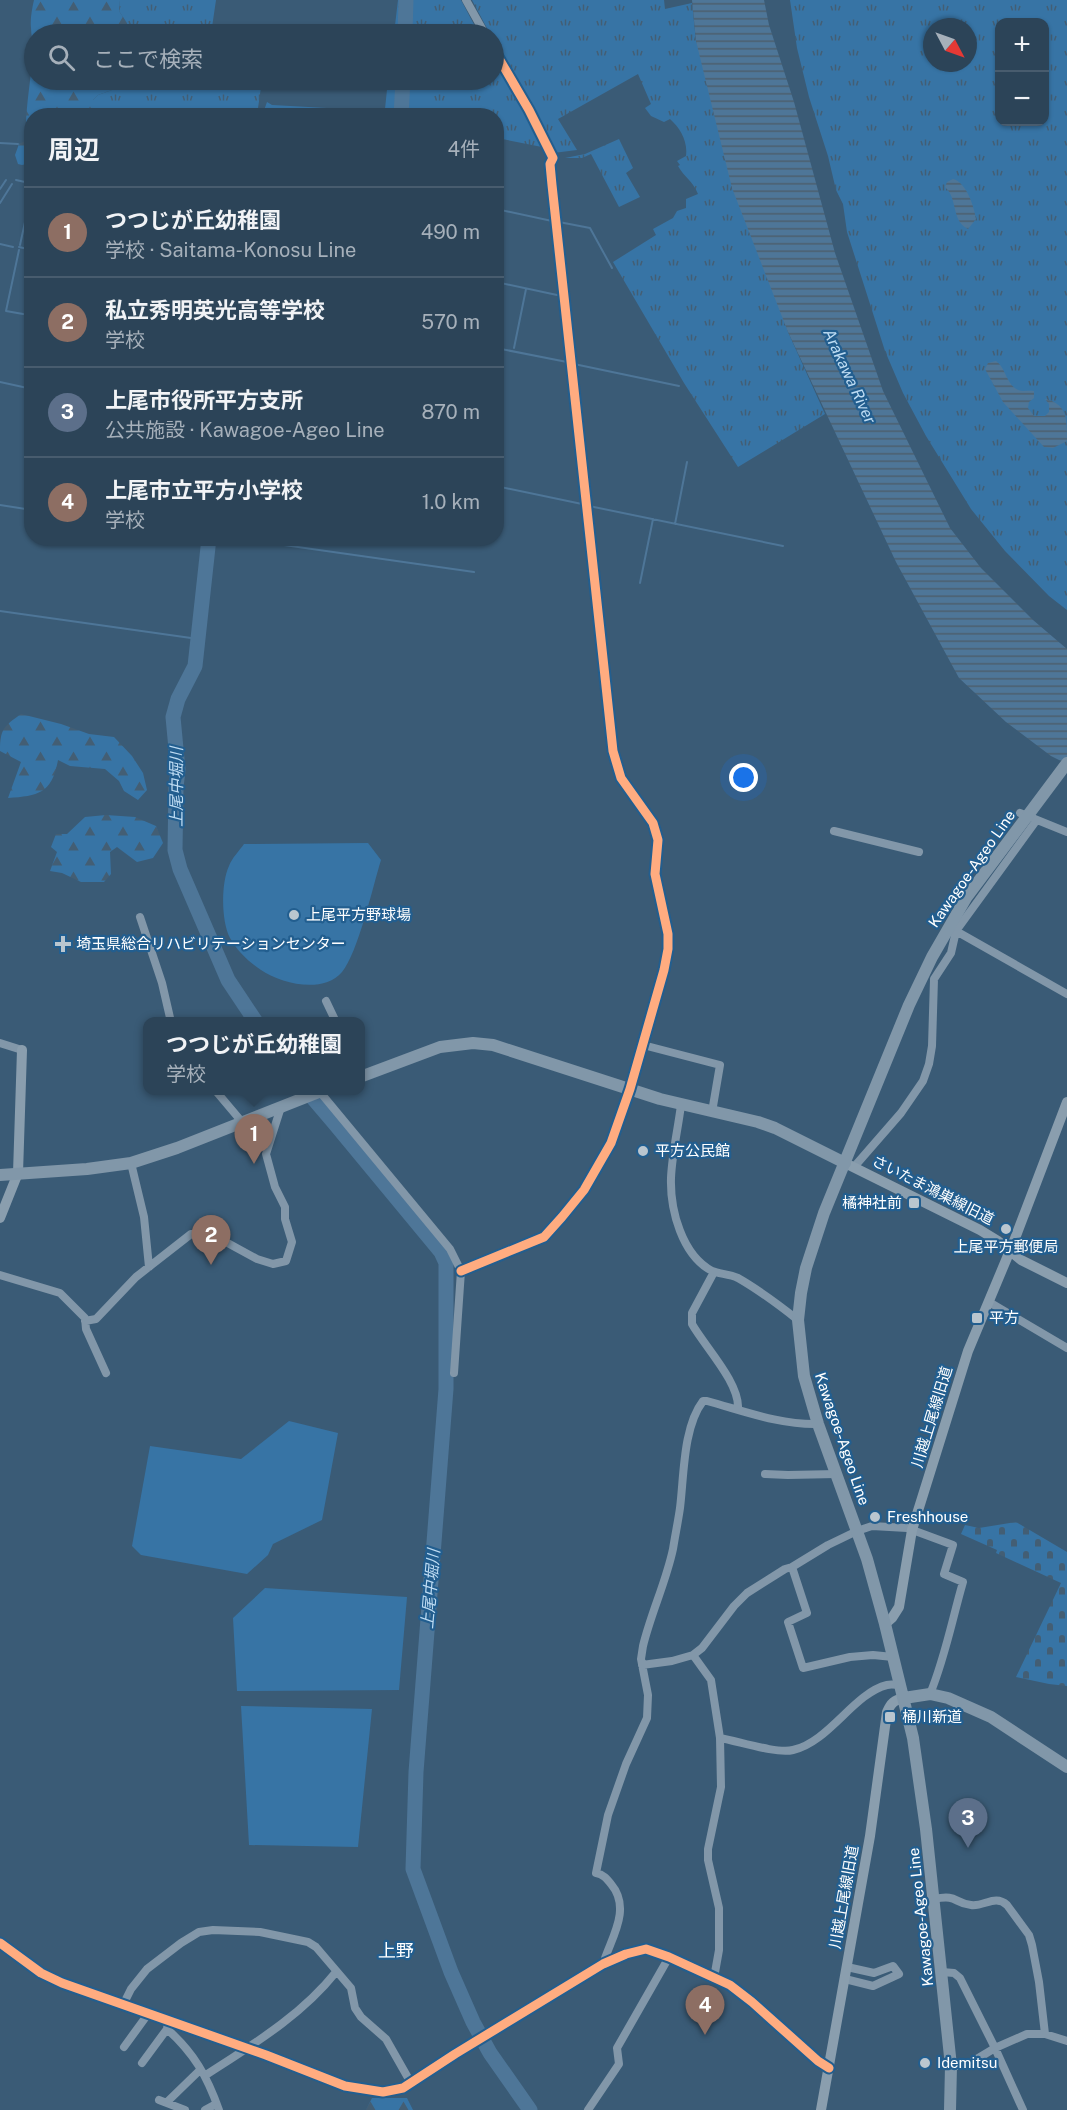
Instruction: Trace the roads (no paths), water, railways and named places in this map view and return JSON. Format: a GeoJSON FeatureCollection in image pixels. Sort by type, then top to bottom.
{"type":"FeatureCollection","features":[{"type":"Feature","properties":{"kind":"main road","name":"Kawagoe-Ageo Line"},"geometry":{"type":"LineString","coordinates":[[950,2110],[951,2066],[934,1899],[920,1782],[904,1698],[857,1530],[818,1424],[804,1376],[798,1320],[801,1293],[811,1250],[849,1165],[909,1005],[943,935],[978,881],[1067,763]]}},
{"type":"Feature","properties":{"kind":"main road"},"geometry":{"type":"LineString","coordinates":[[365,1072],[440,1047],[473,1043],[494,1045],[681,1105],[759,1122],[849,1165]]}},
{"type":"Feature","properties":{"kind":"main road"},"geometry":{"type":"LineString","coordinates":[[0,1175],[87,1169],[131,1163],[177,1148],[313,1095]]}},
{"type":"Feature","properties":{"kind":"main road"},"geometry":{"type":"LineString","coordinates":[[904,1698],[930,1694],[948,1698],[991,1717],[1067,1767]]}},
{"type":"Feature","properties":{"kind":"street"},"geometry":{"type":"LineString","coordinates":[[466,0],[479,24]]}},
{"type":"Feature","properties":{"kind":"street"},"geometry":{"type":"LineString","coordinates":[[461,1271],[544,1237],[584,1190],[611,1143],[630,1089],[668,949],[666,920],[656,874],[658,840],[653,824],[621,778],[613,751],[552,185],[550,164],[553,158],[504,67]]}},
{"type":"Feature","properties":{"kind":"street"},"geometry":{"type":"LineString","coordinates":[[1020,813],[1067,832]]}},
{"type":"Feature","properties":{"kind":"street"},"geometry":{"type":"LineString","coordinates":[[849,1165],[901,1113],[927,1072],[933,1036],[934,979],[951,953],[956,931],[1036,820]]}},
{"type":"Feature","properties":{"kind":"street"},"geometry":{"type":"LineString","coordinates":[[834,831],[920,852]]}},
{"type":"Feature","properties":{"kind":"street"},"geometry":{"type":"LineString","coordinates":[[140,917],[162,983],[170,1017]]}},
{"type":"Feature","properties":{"kind":"street"},"geometry":{"type":"LineString","coordinates":[[956,931],[1067,994]]}},
{"type":"Feature","properties":{"kind":"street"},"geometry":{"type":"LineString","coordinates":[[326,1000],[334,1017]]}},
{"type":"Feature","properties":{"kind":"street"},"geometry":{"type":"LineString","coordinates":[[0,1043],[22,1050],[18,1173],[0,1218]]}},
{"type":"Feature","properties":{"kind":"street"},"geometry":{"type":"LineString","coordinates":[[643,1045],[720,1065],[711,1112]]}},
{"type":"Feature","properties":{"kind":"street"},"geometry":{"type":"LineString","coordinates":[[219,1095],[242,1122]]}},
{"type":"Feature","properties":{"kind":"street"},"geometry":{"type":"LineString","coordinates":[[317,1095],[450,1249],[461,1271],[454,1374]]}},
{"type":"Feature","properties":{"kind":"street"},"geometry":{"type":"LineString","coordinates":[[1010,1252],[1067,1102]]}},
{"type":"Feature","properties":{"kind":"street"},"geometry":{"type":"LineString","coordinates":[[681,1105],[671,1178],[672,1202],[689,1250],[714,1272],[722,1272],[737,1278],[798,1320]]}},
{"type":"Feature","properties":{"kind":"street"},"geometry":{"type":"LineString","coordinates":[[85,1321],[96,1319],[136,1277],[191,1234],[213,1235],[257,1259],[273,1264],[286,1261],[292,1242],[285,1219],[285,1207],[275,1187],[266,1154],[281,1107]]}},
{"type":"Feature","properties":{"kind":"street"},"geometry":{"type":"LineString","coordinates":[[131,1163],[144,1216],[149,1267]]}},
{"type":"Feature","properties":{"kind":"street","name":"さいたま鴻巣線旧道"},"geometry":{"type":"LineString","coordinates":[[849,1165],[980,1230],[1021,1260],[1067,1283]]}},
{"type":"Feature","properties":{"kind":"street","name":"川越上尾線旧道"},"geometry":{"type":"LineString","coordinates":[[885,1624],[899,1607],[912,1530],[937,1457],[963,1367],[1010,1252]]}},
{"type":"Feature","properties":{"kind":"street"},"geometry":{"type":"LineString","coordinates":[[714,1272],[692,1313],[692,1324],[732,1382],[738,1409]]}},
{"type":"Feature","properties":{"kind":"street"},"geometry":{"type":"LineString","coordinates":[[0,1275],[60,1293],[85,1317],[94,1350],[106,1373]]}},
{"type":"Feature","properties":{"kind":"street"},"geometry":{"type":"LineString","coordinates":[[989,1302],[1067,1348]]}},
{"type":"Feature","properties":{"kind":"street"},"geometry":{"type":"LineString","coordinates":[[603,1964],[621,1911],[616,1890],[602,1874],[596,1873],[608,1815],[626,1764],[647,1718],[649,1708],[642,1665],[646,1634],[666,1576],[672,1550],[680,1512],[686,1451],[693,1422],[703,1401],[791,1423],[818,1424]]}},
{"type":"Feature","properties":{"kind":"street"},"geometry":{"type":"LineString","coordinates":[[765,1474],[837,1474]]}},
{"type":"Feature","properties":{"kind":"street"},"geometry":{"type":"LineString","coordinates":[[642,1665],[672,1661],[693,1655],[702,1648],[734,1606],[747,1593],[785,1569],[857,1530],[872,1526],[912,1530],[953,1545],[944,1574],[963,1582],[953,1614],[944,1658],[930,1694]]}},
{"type":"Feature","properties":{"kind":"street"},"geometry":{"type":"LineString","coordinates":[[792,1567],[807,1613],[788,1622],[803,1668],[850,1657],[893,1657]]}},
{"type":"Feature","properties":{"kind":"street"},"geometry":{"type":"LineString","coordinates":[[693,1655],[711,1680],[720,1738],[722,1786],[708,1849],[708,1860],[720,1920],[719,1950],[714,1978]]}},
{"type":"Feature","properties":{"kind":"street"},"geometry":{"type":"LineString","coordinates":[[720,1738],[776,1749],[795,1750],[816,1740],[851,1708],[878,1690],[887,1685],[901,1685]]}},
{"type":"Feature","properties":{"kind":"street","name":"川越上尾線旧道"},"geometry":{"type":"LineString","coordinates":[[821,2110],[878,1784],[887,1712],[891,1704],[904,1698]]}},
{"type":"Feature","properties":{"kind":"street"},"geometry":{"type":"LineString","coordinates":[[934,1899],[951,1897],[969,1905],[995,1900],[1007,1905],[1029,1935],[1032,1945],[1045,2034]]}},
{"type":"Feature","properties":{"kind":"street"},"geometry":{"type":"LineString","coordinates":[[123,2005],[131,1989],[147,1969],[199,1932],[213,1930],[260,1932],[308,1942],[316,1947],[351,1988],[355,2008],[361,2017],[386,2039],[411,2083]]}},
{"type":"Feature","properties":{"kind":"street"},"geometry":{"type":"LineString","coordinates":[[0,1943],[41,1973],[62,1983],[148,2014],[168,2025],[246,2049],[360,2090],[383,2092],[403,2088],[603,1964],[626,1954],[646,1950],[669,1957],[740,1992],[818,2061],[829,2068]]}},
{"type":"Feature","properties":{"kind":"street"},"geometry":{"type":"LineString","coordinates":[[588,2110],[619,2064],[617,2048],[669,1957]]}},
{"type":"Feature","properties":{"kind":"street"},"geometry":{"type":"LineString","coordinates":[[845,1979],[873,1986],[899,1974],[893,1966],[874,1973],[847,1967]]}},
{"type":"Feature","properties":{"kind":"street"},"geometry":{"type":"LineString","coordinates":[[185,2110],[163,2101],[203,2072],[246,2049],[295,2015],[336,1972]]}},
{"type":"Feature","properties":{"kind":"street"},"geometry":{"type":"LineString","coordinates":[[942,1972],[954,1973],[960,1978],[996,2048],[1023,2110]]}},
{"type":"Feature","properties":{"kind":"street"},"geometry":{"type":"LineString","coordinates":[[124,2047],[148,2014]]}},
{"type":"Feature","properties":{"kind":"street"},"geometry":{"type":"LineString","coordinates":[[142,2063],[168,2025]]}},
{"type":"Feature","properties":{"kind":"street"},"geometry":{"type":"LineString","coordinates":[[168,2025],[192,2054],[203,2072],[218,2107],[205,2110]]}},
{"type":"Feature","properties":{"kind":"street"},"geometry":{"type":"LineString","coordinates":[[951,2066],[965,2066],[1027,2034],[1045,2034],[1067,2041]]}},
{"type":"Feature","properties":{"kind":"water","name":"Arakawa River"},"geometry":{"type":"Polygon","coordinates":[[[692,0],[764,0],[769,25],[794,102],[835,253],[883,391],[950,528],[981,568],[1033,620],[1067,649],[1067,764],[1051,756],[1006,722],[959,678],[896,562],[788,332],[732,188],[696,41],[692,0]]]}},
{"type":"Feature","properties":{"kind":"water"},"geometry":{"type":"Polygon","coordinates":[[[953,179],[962,185],[969,195],[973,208],[976,219],[968,229],[959,221],[952,197],[945,187],[947,182],[953,179]]]}},
{"type":"Feature","properties":{"kind":"water"},"geometry":{"type":"Polygon","coordinates":[[[996,361],[1014,387],[1020,391],[1034,391],[1034,398],[1029,402],[1028,408],[1034,416],[1045,416],[1049,412],[1049,404],[1045,399],[1062,408],[1067,425],[1067,441],[1053,448],[1044,447],[1003,402],[985,369],[988,363],[996,361]]]}},
{"type":"Feature","properties":{"kind":"waterway","name":"上尾中堀川"},"geometry":{"type":"LineString","coordinates":[[405,24],[406,0]]}},
{"type":"Feature","properties":{"kind":"waterway","name":"上尾中堀川"},"geometry":{"type":"LineString","coordinates":[[401,108],[402,90]]}},
{"type":"Feature","properties":{"kind":"waterway"},"geometry":{"type":"LineString","coordinates":[[0,143],[18,144]]}},
{"type":"Feature","properties":{"kind":"waterway"},"geometry":{"type":"LineString","coordinates":[[0,189],[6,180]]}},
{"type":"Feature","properties":{"kind":"waterway"},"geometry":{"type":"LineString","coordinates":[[16,180],[24,182]]}},
{"type":"Feature","properties":{"kind":"waterway"},"geometry":{"type":"LineString","coordinates":[[0,203],[12,184]]}},
{"type":"Feature","properties":{"kind":"waterway"},"geometry":{"type":"LineString","coordinates":[[504,211],[552,221]]}},
{"type":"Feature","properties":{"kind":"waterway"},"geometry":{"type":"LineString","coordinates":[[559,222],[590,228],[612,268]]}},
{"type":"Feature","properties":{"kind":"waterway"},"geometry":{"type":"LineString","coordinates":[[20,245],[24,227]]}},
{"type":"Feature","properties":{"kind":"waterway"},"geometry":{"type":"LineString","coordinates":[[0,244],[13,247]]}},
{"type":"Feature","properties":{"kind":"waterway"},"geometry":{"type":"LineString","coordinates":[[19,247],[24,248]]}},
{"type":"Feature","properties":{"kind":"waterway"},"geometry":{"type":"LineString","coordinates":[[19,250],[6,311],[23,314]]}},
{"type":"Feature","properties":{"kind":"waterway"},"geometry":{"type":"LineString","coordinates":[[504,284],[557,295]]}},
{"type":"Feature","properties":{"kind":"waterway"},"geometry":{"type":"LineString","coordinates":[[514,348],[526,289]]}},
{"type":"Feature","properties":{"kind":"waterway"},"geometry":{"type":"LineString","coordinates":[[504,350],[567,362]]}},
{"type":"Feature","properties":{"kind":"waterway"},"geometry":{"type":"LineString","coordinates":[[574,364],[679,386]]}},
{"type":"Feature","properties":{"kind":"waterway"},"geometry":{"type":"LineString","coordinates":[[0,382],[24,387]]}},
{"type":"Feature","properties":{"kind":"waterway"},"geometry":{"type":"LineString","coordinates":[[675,524],[687,462]]}},
{"type":"Feature","properties":{"kind":"waterway"},"geometry":{"type":"LineString","coordinates":[[504,488],[582,504]]}},
{"type":"Feature","properties":{"kind":"waterway"},"geometry":{"type":"LineString","coordinates":[[0,505],[24,509]]}},
{"type":"Feature","properties":{"kind":"waterway"},"geometry":{"type":"LineString","coordinates":[[589,506],[783,546]]}},
{"type":"Feature","properties":{"kind":"waterway"},"geometry":{"type":"LineString","coordinates":[[640,583],[653,519]]}},
{"type":"Feature","properties":{"kind":"waterway","name":"上尾中堀川"},"geometry":{"type":"LineString","coordinates":[[208,546],[195,666],[178,699],[173,717],[178,770],[175,850],[180,869],[228,980],[253,1017]]}},
{"type":"Feature","properties":{"kind":"waterway"},"geometry":{"type":"LineString","coordinates":[[290,546],[474,572]]}},
{"type":"Feature","properties":{"kind":"waterway"},"geometry":{"type":"LineString","coordinates":[[0,611],[191,638]]}},
{"type":"Feature","properties":{"kind":"waterway","name":"上尾中堀川"},"geometry":{"type":"LineString","coordinates":[[310,1095],[441,1252],[446,1263],[446,1389],[416,1772],[413,1869],[451,1972],[473,2022],[490,2053],[530,2110]]}},
{"type":"Feature","properties":{"kind":"place","name":"上尾平方野球場"},"geometry":{"type":"Point","coordinates":[294,915]}},
{"type":"Feature","properties":{"kind":"place","name":"埼玉県総合リハビリテーションセンター"},"geometry":{"type":"Point","coordinates":[63,944]}},
{"type":"Feature","properties":{"kind":"place","name":"平方公民館"},"geometry":{"type":"Point","coordinates":[643,1151]}},
{"type":"Feature","properties":{"kind":"place","name":"つつじが丘幼稚園"},"geometry":{"type":"Point","coordinates":[254,1164]}},
{"type":"Feature","properties":{"kind":"place","name":"橘神社前"},"geometry":{"type":"Point","coordinates":[914,1203]}},
{"type":"Feature","properties":{"kind":"place","name":"上尾平方郵便局"},"geometry":{"type":"Point","coordinates":[1006,1229]}},
{"type":"Feature","properties":{"kind":"place","name":"私立秀明英光高等学校"},"geometry":{"type":"Point","coordinates":[211,1265]}},
{"type":"Feature","properties":{"kind":"place","name":"平方"},"geometry":{"type":"Point","coordinates":[977,1318]}},
{"type":"Feature","properties":{"kind":"place","name":"Freshhouse"},"geometry":{"type":"Point","coordinates":[875,1517]}},
{"type":"Feature","properties":{"kind":"place","name":"桶川新道"},"geometry":{"type":"Point","coordinates":[890,1717]}},
{"type":"Feature","properties":{"kind":"place","name":"上尾市役所平方支所"},"geometry":{"type":"Point","coordinates":[968,1848]}},
{"type":"Feature","properties":{"kind":"place","name":"上尾市立平方小学校"},"geometry":{"type":"Point","coordinates":[705,2035]}},
{"type":"Feature","properties":{"kind":"place","name":"Idemitsu"},"geometry":{"type":"Point","coordinates":[925,2063]}},
{"type":"Feature","properties":{"kind":"district","name":"上野"},"geometry":{"type":"Point","coordinates":[396,1951]}}]}
